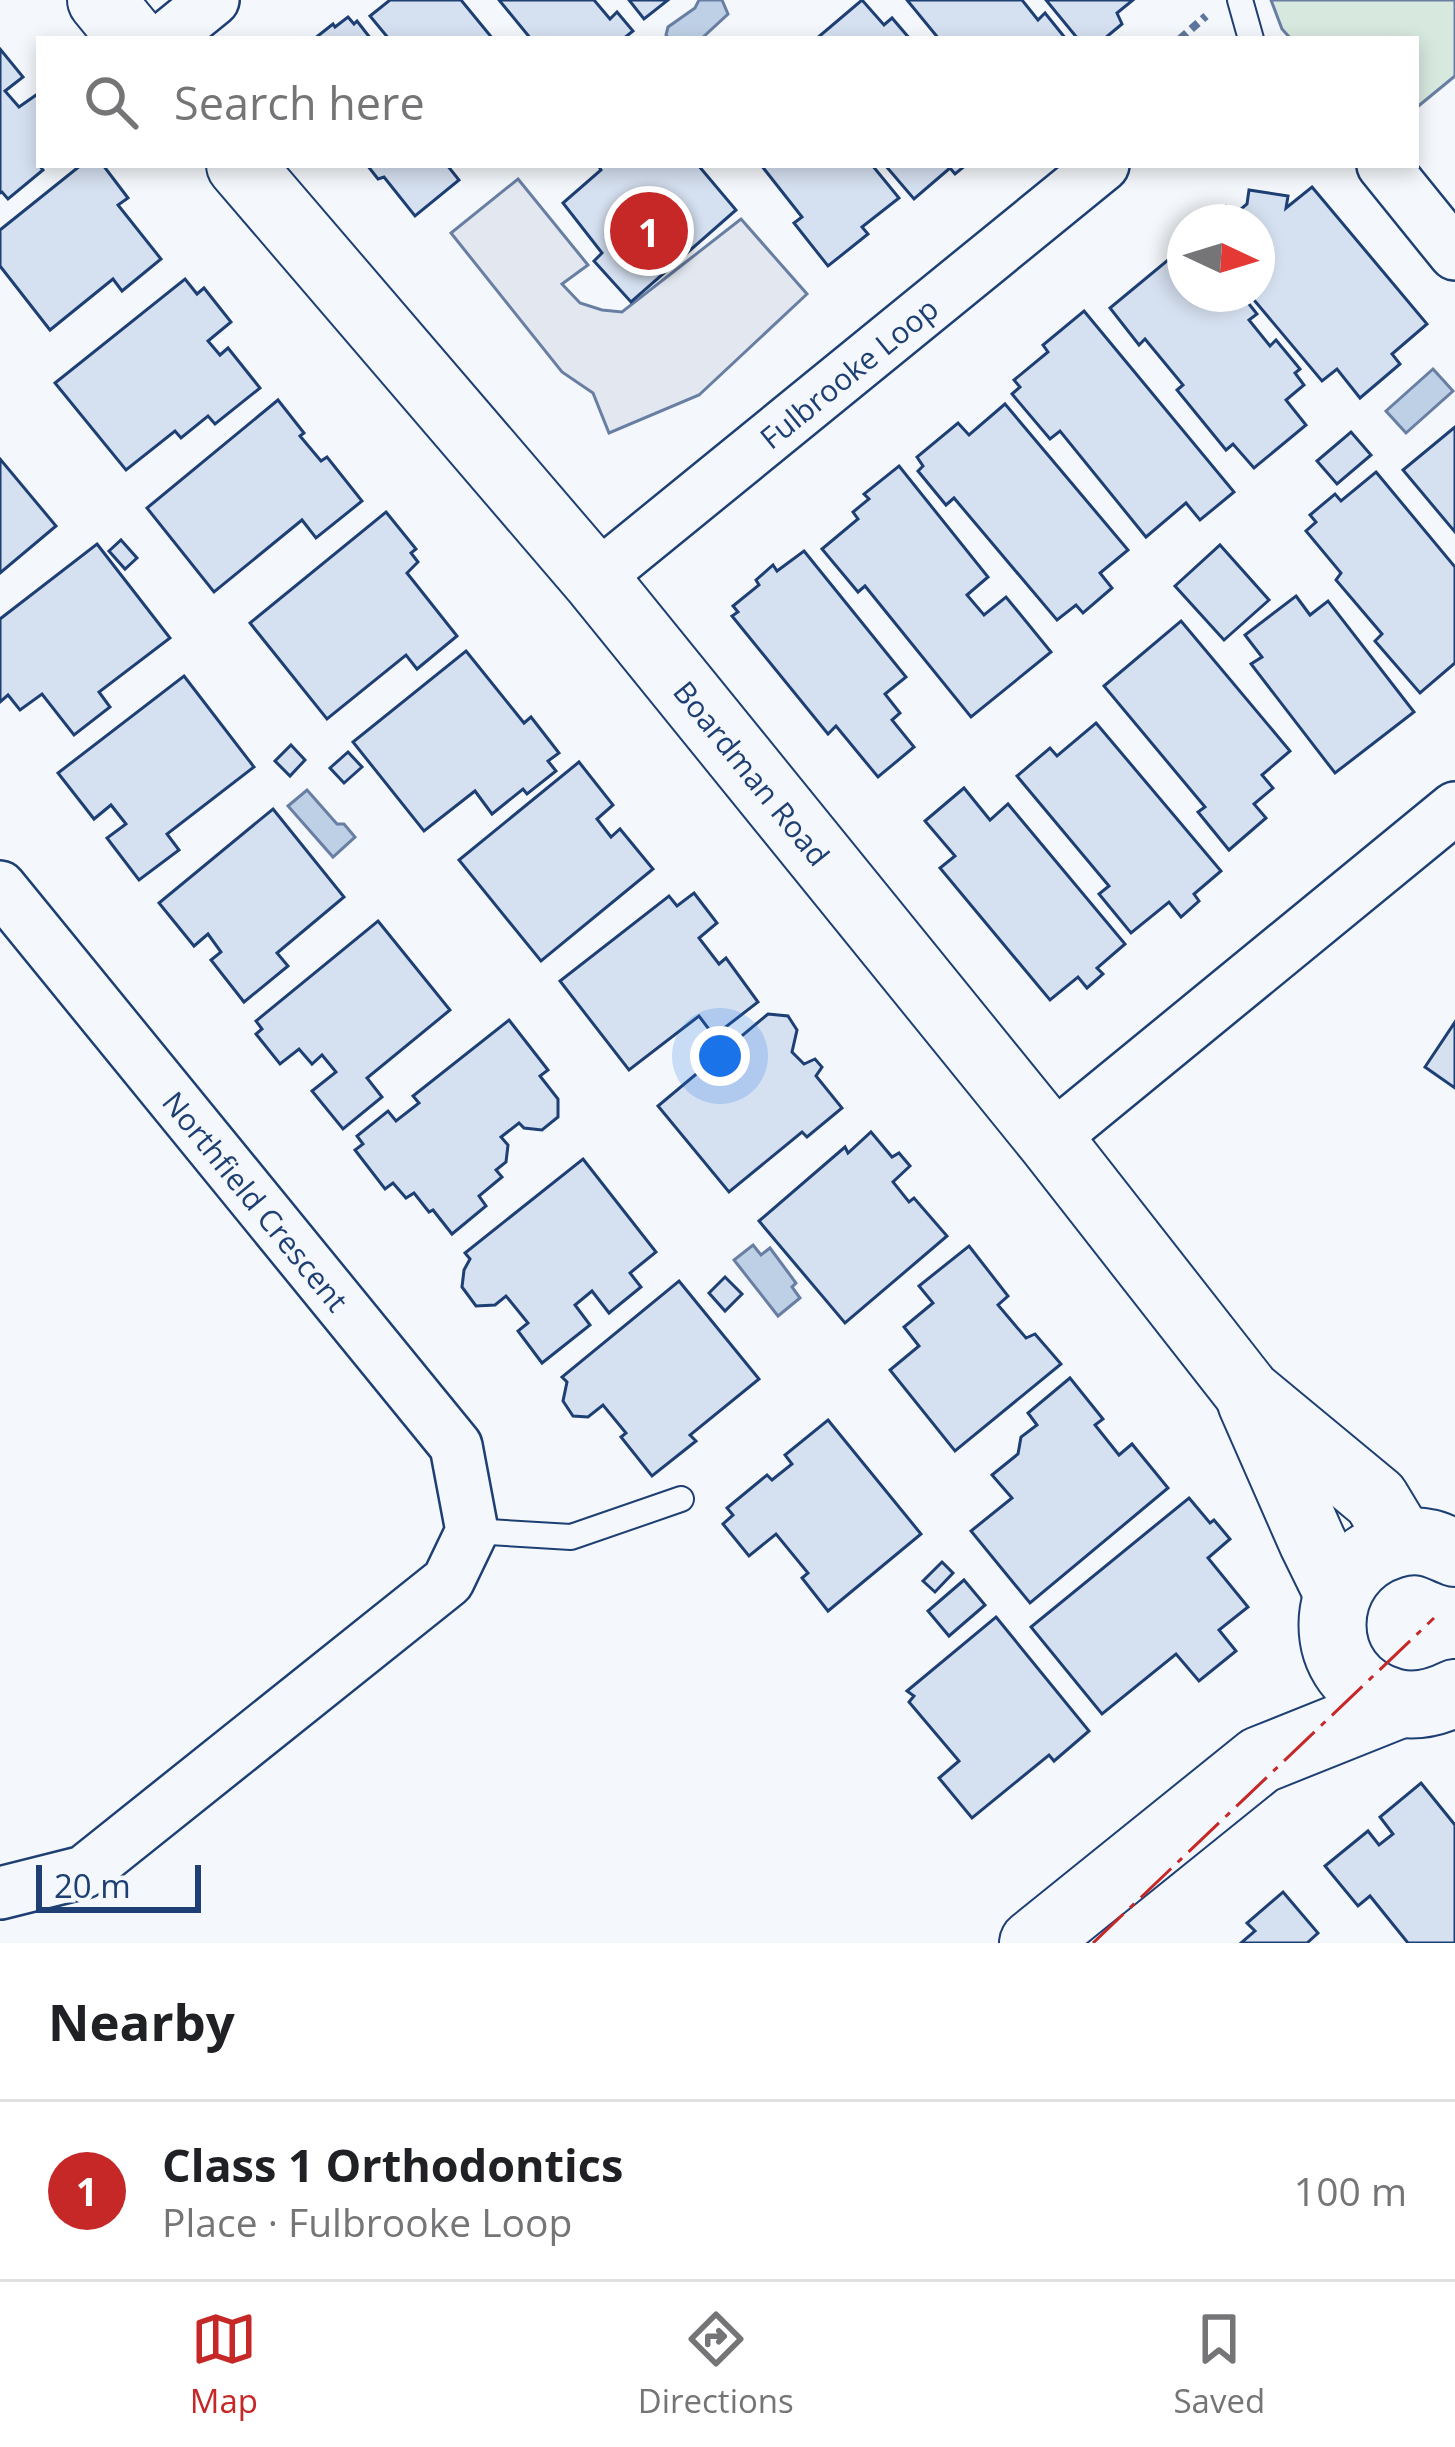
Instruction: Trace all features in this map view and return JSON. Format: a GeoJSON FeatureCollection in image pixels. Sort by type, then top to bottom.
{"type":"FeatureCollection","features":[{"type":"Feature","properties":{"kind":"street"},"geometry":{"type":"LineString","coordinates":[[101,0],[131,36]]}},
{"type":"Feature","properties":{"kind":"street"},"geometry":{"type":"LineString","coordinates":[[169,36],[213,0]]}},
{"type":"Feature","properties":{"kind":"street","name":"Boardman Road"},"geometry":{"type":"LineString","coordinates":[[243,168],[595,579],[1050,1140],[1248,1393],[1435,1543]]}},
{"type":"Feature","properties":{"kind":"street","name":"Fulbrooke Loop"},"geometry":{"type":"LineString","coordinates":[[595,579],[1098,168]]}},
{"type":"Feature","properties":{"kind":"street"},"geometry":{"type":"LineString","coordinates":[[1385,168],[1455,254]]}},
{"type":"Feature","properties":{"kind":"street"},"geometry":{"type":"LineString","coordinates":[[1050,1140],[1455,808]]}},
{"type":"Feature","properties":{"kind":"street","name":"Northfield Crescent"},"geometry":{"type":"LineString","coordinates":[[0,887],[457,1447],[472,1531]]}},
{"type":"Feature","properties":{"kind":"street","name":"Boardman Road"},"geometry":{"type":"LineString","coordinates":[[1248,1393],[1312,1540],[1345,1669],[1379,1698],[1435,1705]]}},
{"type":"Feature","properties":{"kind":"street"},"geometry":{"type":"LineString","coordinates":[[0,1893],[84,1872],[448,1581],[472,1531]]}},
{"type":"Feature","properties":{"kind":"street","name":"Boardman Road"},"geometry":{"type":"LineString","coordinates":[[1336,1620],[1352,1568],[1374,1550],[1435,1543]]}},
{"type":"Feature","properties":{"kind":"street"},"geometry":{"type":"LineString","coordinates":[[1033,1943],[1260,1760],[1307,1683],[1336,1620]]}},
{"type":"Feature","properties":{"kind":"street"},"geometry":{"type":"LineString","coordinates":[[1260,1760],[1435,1705]]}},
{"type":"Feature","properties":{"kind":"lane"},"geometry":{"type":"LineString","coordinates":[[1240,0],[1250,36]]}},
{"type":"Feature","properties":{"kind":"lane"},"geometry":{"type":"LineString","coordinates":[[472,1531],[571,1537],[681,1499]]}},
{"type":"Feature","properties":{"kind":"path"},"geometry":{"type":"LineString","coordinates":[[1183,36],[1211,11]]}},
{"type":"Feature","properties":{"kind":"shaded area"},"geometry":{"type":"Polygon","coordinates":[[[1271,0],[1455,0],[1455,76],[1419,106],[1419,36],[1288,36],[1271,0]]]}},
{"type":"Feature","properties":{"kind":"shaded area"},"geometry":{"type":"Polygon","coordinates":[[[518,179],[588,265],[562,284],[580,303],[622,312],[741,219],[807,294],[699,395],[609,433],[593,393],[562,372],[451,233],[518,179]]]}},
{"type":"Feature","properties":{"kind":"water"},"geometry":{"type":"Polygon","coordinates":[[[699,0],[722,0],[728,14],[704,36],[667,36],[668,27],[699,0]]]}},
{"type":"Feature","properties":{"kind":"water"},"geometry":{"type":"Polygon","coordinates":[[[1433,369],[1453,391],[1406,433],[1386,411],[1433,369]]]}},
{"type":"Feature","properties":{"kind":"water"},"geometry":{"type":"Polygon","coordinates":[[[307,790],[355,837],[333,857],[288,806],[307,790]]]}},
{"type":"Feature","properties":{"kind":"water"},"geometry":{"type":"Polygon","coordinates":[[[753,1245],[761,1255],[770,1248],[796,1283],[792,1287],[800,1298],[778,1316],[734,1260],[753,1245]]]}},
{"type":"Feature","properties":{"kind":"building"},"geometry":{"type":"Polygon","coordinates":[[[390,0],[461,0],[491,36],[387,36],[370,16],[390,0]]]}},
{"type":"Feature","properties":{"kind":"building"},"geometry":{"type":"Polygon","coordinates":[[[499,0],[594,0],[610,19],[617,12],[633,31],[627,36],[529,36],[499,0]]]}},
{"type":"Feature","properties":{"kind":"building"},"geometry":{"type":"Polygon","coordinates":[[[629,0],[668,0],[644,19],[629,0]]]}},
{"type":"Feature","properties":{"kind":"building"},"geometry":{"type":"Polygon","coordinates":[[[862,0],[884,25],[892,18],[907,36],[820,36],[862,0]]]}},
{"type":"Feature","properties":{"kind":"building"},"geometry":{"type":"Polygon","coordinates":[[[907,0],[1022,0],[1038,20],[1045,13],[1064,36],[937,36],[907,0]]]}},
{"type":"Feature","properties":{"kind":"building"},"geometry":{"type":"Polygon","coordinates":[[[1046,0],[1133,0],[1117,13],[1122,24],[1108,36],[1076,36],[1046,0]]]}},
{"type":"Feature","properties":{"kind":"building"},"geometry":{"type":"Polygon","coordinates":[[[348,17],[369,36],[318,36],[348,17]]]}},
{"type":"Feature","properties":{"kind":"building"},"geometry":{"type":"Polygon","coordinates":[[[0,49],[23,77],[5,91],[19,107],[36,95],[36,168],[43,170],[8,199],[0,193],[0,49]]]}},
{"type":"Feature","properties":{"kind":"building"},"geometry":{"type":"Polygon","coordinates":[[[77,168],[105,168],[128,198],[118,205],[161,259],[122,291],[113,279],[50,330],[0,266],[0,230],[77,168]]]}},
{"type":"Feature","properties":{"kind":"building"},"geometry":{"type":"Polygon","coordinates":[[[369,168],[449,168],[459,180],[415,216],[384,177],[378,179],[369,168]]]}},
{"type":"Feature","properties":{"kind":"building"},"geometry":{"type":"Polygon","coordinates":[[[701,168],[736,210],[631,302],[594,261],[602,253],[563,203],[601,170],[701,168]]]}},
{"type":"Feature","properties":{"kind":"building"},"geometry":{"type":"Polygon","coordinates":[[[763,168],[874,168],[899,198],[862,227],[868,234],[828,266],[794,223],[802,217],[763,168]]]}},
{"type":"Feature","properties":{"kind":"building"},"geometry":{"type":"Polygon","coordinates":[[[888,168],[950,168],[914,199],[888,168]]]}},
{"type":"Feature","properties":{"kind":"building"},"geometry":{"type":"Polygon","coordinates":[[[1312,187],[1427,324],[1392,354],[1400,364],[1360,398],[1337,369],[1322,381],[1264,312],[1275,312],[1275,204],[1247,204],[1249,190],[1288,196],[1286,208],[1312,187]]]}},
{"type":"Feature","properties":{"kind":"building"},"geometry":{"type":"Polygon","coordinates":[[[1167,261],[1167,312],[1255,312],[1249,320],[1270,346],[1276,340],[1300,369],[1295,373],[1304,385],[1286,400],[1306,425],[1254,468],[1233,444],[1226,450],[1177,390],[1183,385],[1145,339],[1139,345],[1110,308],[1167,261]]]}},
{"type":"Feature","properties":{"kind":"building"},"geometry":{"type":"Polygon","coordinates":[[[185,279],[197,294],[204,288],[231,322],[208,341],[220,355],[228,348],[260,388],[215,424],[208,416],[181,438],[175,431],[126,470],[55,383],[185,279]]]}},
{"type":"Feature","properties":{"kind":"building"},"geometry":{"type":"Polygon","coordinates":[[[1084,311],[1234,492],[1200,520],[1186,503],[1146,537],[1060,431],[1050,439],[1012,394],[1020,387],[1014,380],[1048,352],[1043,345],[1084,311]]]}},
{"type":"Feature","properties":{"kind":"building"},"geometry":{"type":"Polygon","coordinates":[[[278,400],[304,433],[300,436],[321,461],[327,457],[362,501],[316,538],[302,520],[214,592],[147,508],[278,400]]]}},
{"type":"Feature","properties":{"kind":"building"},"geometry":{"type":"Polygon","coordinates":[[[1005,404],[1128,550],[1100,573],[1112,588],[1083,613],[1076,605],[1057,620],[954,498],[946,505],[918,471],[923,466],[917,457],[958,423],[969,435],[1005,404]]]}},
{"type":"Feature","properties":{"kind":"building"},"geometry":{"type":"Polygon","coordinates":[[[1455,427],[1455,532],[1403,470],[1455,427]]]}},
{"type":"Feature","properties":{"kind":"building"},"geometry":{"type":"Polygon","coordinates":[[[1351,432],[1371,455],[1337,484],[1317,461],[1351,432]]]}},
{"type":"Feature","properties":{"kind":"building"},"geometry":{"type":"Polygon","coordinates":[[[0,459],[56,526],[0,573],[0,459]]]}},
{"type":"Feature","properties":{"kind":"building"},"geometry":{"type":"Polygon","coordinates":[[[899,466],[988,577],[967,595],[984,615],[1006,597],[1051,652],[971,717],[865,586],[858,592],[822,549],[858,519],[853,512],[869,499],[864,494],[899,466]]]}},
{"type":"Feature","properties":{"kind":"building"},"geometry":{"type":"Polygon","coordinates":[[[1376,472],[1455,567],[1455,663],[1420,693],[1375,641],[1382,634],[1336,580],[1341,573],[1306,531],[1316,522],[1310,515],[1335,494],[1341,501],[1376,472]]]}},
{"type":"Feature","properties":{"kind":"building"},"geometry":{"type":"Polygon","coordinates":[[[386,512],[416,549],[411,553],[418,562],[407,573],[457,636],[417,669],[406,655],[327,719],[250,623],[386,512]]]}},
{"type":"Feature","properties":{"kind":"building"},"geometry":{"type":"Polygon","coordinates":[[[121,540],[137,558],[125,569],[109,551],[121,540]]]}},
{"type":"Feature","properties":{"kind":"building"},"geometry":{"type":"Polygon","coordinates":[[[97,544],[170,638],[99,692],[110,707],[74,735],[42,694],[20,710],[8,695],[0,702],[0,619],[97,544]]]}},
{"type":"Feature","properties":{"kind":"building"},"geometry":{"type":"Polygon","coordinates":[[[1220,545],[1269,600],[1224,640],[1175,586],[1220,545]]]}},
{"type":"Feature","properties":{"kind":"building"},"geometry":{"type":"Polygon","coordinates":[[[804,551],[906,677],[885,694],[900,713],[892,720],[914,747],[878,777],[836,726],[828,734],[732,616],[738,612],[733,606],[759,585],[756,580],[773,565],[777,571],[804,551]]]}},
{"type":"Feature","properties":{"kind":"building"},"geometry":{"type":"Polygon","coordinates":[[[1296,596],[1310,615],[1328,601],[1414,712],[1335,773],[1251,664],[1262,657],[1245,635],[1296,596]]]}},
{"type":"Feature","properties":{"kind":"building"},"geometry":{"type":"Polygon","coordinates":[[[1181,621],[1290,751],[1262,775],[1273,788],[1254,804],[1266,818],[1229,850],[1198,812],[1205,807],[1104,686],[1181,621]]]}},
{"type":"Feature","properties":{"kind":"building"},"geometry":{"type":"Polygon","coordinates":[[[466,651],[524,723],[531,717],[559,753],[548,761],[556,771],[492,814],[475,791],[424,831],[353,742],[466,651]]]}},
{"type":"Feature","properties":{"kind":"building"},"geometry":{"type":"Polygon","coordinates":[[[184,676],[254,767],[167,834],[179,850],[139,880],[107,838],[126,824],[111,805],[94,819],[58,773],[184,676]]]}},
{"type":"Feature","properties":{"kind":"building"},"geometry":{"type":"Polygon","coordinates":[[[1096,723],[1221,871],[1194,894],[1199,901],[1181,917],[1169,902],[1131,933],[1099,894],[1109,886],[1017,776],[1050,748],[1057,756],[1096,723]]]}},
{"type":"Feature","properties":{"kind":"building"},"geometry":{"type":"Polygon","coordinates":[[[291,745],[305,760],[290,776],[275,761],[291,745]]]}},
{"type":"Feature","properties":{"kind":"building"},"geometry":{"type":"Polygon","coordinates":[[[348,752],[362,767],[344,783],[330,768],[348,752]]]}},
{"type":"Feature","properties":{"kind":"building"},"geometry":{"type":"Polygon","coordinates":[[[579,762],[613,805],[597,819],[611,837],[620,829],[653,869],[541,961],[459,860],[579,762]]]}},
{"type":"Feature","properties":{"kind":"building"},"geometry":{"type":"Polygon","coordinates":[[[964,788],[990,820],[1008,804],[1125,944],[1097,968],[1103,974],[1087,988],[1078,977],[1050,1000],[940,868],[955,856],[925,821],[964,788]]]}},
{"type":"Feature","properties":{"kind":"building"},"geometry":{"type":"Polygon","coordinates":[[[273,809],[344,897],[277,953],[288,966],[244,1002],[211,960],[221,952],[208,934],[194,946],[159,903],[273,809]]]}},
{"type":"Feature","properties":{"kind":"building"},"geometry":{"type":"Polygon","coordinates":[[[694,893],[717,923],[699,938],[719,964],[726,958],[758,1002],[714,1036],[699,1016],[629,1070],[560,981],[669,896],[677,906],[694,893]]]}},
{"type":"Feature","properties":{"kind":"building"},"geometry":{"type":"Polygon","coordinates":[[[378,921],[450,1010],[367,1078],[382,1097],[343,1129],[312,1091],[336,1072],[322,1055],[312,1064],[299,1049],[280,1064],[256,1034],[262,1029],[256,1021],[378,921]]]}},
{"type":"Feature","properties":{"kind":"building"},"geometry":{"type":"Polygon","coordinates":[[[768,1014],[788,1016],[797,1030],[792,1052],[804,1064],[815,1059],[822,1067],[816,1076],[842,1108],[807,1137],[802,1132],[729,1192],[658,1106],[768,1014]]]}},
{"type":"Feature","properties":{"kind":"building"},"geometry":{"type":"Polygon","coordinates":[[[509,1020],[548,1070],[540,1076],[558,1099],[558,1117],[542,1130],[519,1123],[501,1137],[508,1145],[506,1162],[496,1170],[502,1177],[479,1196],[486,1206],[452,1234],[414,1193],[406,1198],[393,1183],[385,1189],[355,1150],[363,1144],[357,1136],[388,1111],[396,1121],[419,1103],[413,1096],[509,1020]]]}},
{"type":"Feature","properties":{"kind":"building"},"geometry":{"type":"Polygon","coordinates":[[[1455,1022],[1455,1088],[1425,1067],[1455,1022]]]}},
{"type":"Feature","properties":{"kind":"building"},"geometry":{"type":"Polygon","coordinates":[[[871,1132],[892,1157],[899,1153],[910,1166],[893,1182],[947,1236],[845,1323],[759,1221],[845,1147],[848,1153],[871,1132]]]}},
{"type":"Feature","properties":{"kind":"building"},"geometry":{"type":"Polygon","coordinates":[[[583,1159],[656,1252],[630,1273],[641,1287],[609,1313],[592,1291],[575,1305],[590,1325],[542,1363],[518,1331],[528,1323],[506,1296],[495,1305],[476,1306],[462,1287],[470,1259],[465,1253],[583,1159]]]}},
{"type":"Feature","properties":{"kind":"building"},"geometry":{"type":"Polygon","coordinates":[[[969,1246],[1008,1296],[998,1305],[1026,1338],[1035,1334],[1061,1364],[955,1451],[890,1370],[919,1346],[904,1327],[933,1303],[919,1286],[969,1246]]]}},
{"type":"Feature","properties":{"kind":"building"},"geometry":{"type":"Polygon","coordinates":[[[725,1277],[742,1294],[725,1311],[709,1293],[725,1277]]]}},
{"type":"Feature","properties":{"kind":"building"},"geometry":{"type":"Polygon","coordinates":[[[679,1281],[759,1379],[690,1435],[696,1441],[652,1476],[603,1405],[588,1417],[573,1416],[563,1401],[567,1382],[562,1377],[679,1281]]]}},
{"type":"Feature","properties":{"kind":"building"},"geometry":{"type":"Polygon","coordinates":[[[1070,1378],[1103,1419],[1095,1425],[1119,1455],[1132,1444],[1168,1488],[1030,1603],[971,1531],[1012,1498],[992,1475],[1018,1454],[1021,1437],[1037,1425],[1028,1413],[1070,1378]]]}},
{"type":"Feature","properties":{"kind":"building"},"geometry":{"type":"Polygon","coordinates":[[[828,1420],[921,1534],[828,1611],[802,1578],[808,1573],[776,1534],[749,1556],[723,1524],[733,1515],[727,1508],[767,1475],[772,1480],[792,1464],[785,1455],[828,1420]]]}},
{"type":"Feature","properties":{"kind":"building"},"geometry":{"type":"Polygon","coordinates":[[[1189,1498],[1230,1539],[1208,1558],[1248,1607],[1219,1630],[1236,1651],[1199,1681],[1176,1654],[1102,1714],[1031,1627],[1189,1498]]]}},
{"type":"Feature","properties":{"kind":"building"},"geometry":{"type":"Polygon","coordinates":[[[942,1562],[953,1573],[935,1592],[923,1581],[942,1562]]]}},
{"type":"Feature","properties":{"kind":"building"},"geometry":{"type":"Polygon","coordinates":[[[964,1580],[985,1605],[949,1636],[928,1611],[964,1580]]]}},
{"type":"Feature","properties":{"kind":"building"},"geometry":{"type":"Polygon","coordinates":[[[996,1617],[1089,1731],[1054,1761],[1049,1755],[972,1818],[939,1778],[959,1761],[909,1702],[914,1696],[907,1691],[996,1617]]]}},
{"type":"Feature","properties":{"kind":"building"},"geometry":{"type":"Polygon","coordinates":[[[1421,1783],[1455,1825],[1455,1943],[1408,1943],[1370,1896],[1358,1906],[1325,1866],[1368,1831],[1379,1845],[1393,1834],[1380,1817],[1421,1783]]]}},
{"type":"Feature","properties":{"kind":"building"},"geometry":{"type":"Polygon","coordinates":[[[1283,1892],[1318,1933],[1307,1943],[1241,1943],[1255,1931],[1247,1923],[1283,1892]]]}},
{"type":"Feature","properties":{"kind":"power"},"geometry":{"type":"LineString","coordinates":[[1093,1943],[1434,1618]]}},
{"type":"Feature","properties":{"kind":"place","name":"Class 1 Orthodontics"},"geometry":{"type":"Point","coordinates":[649,231]}}]}
